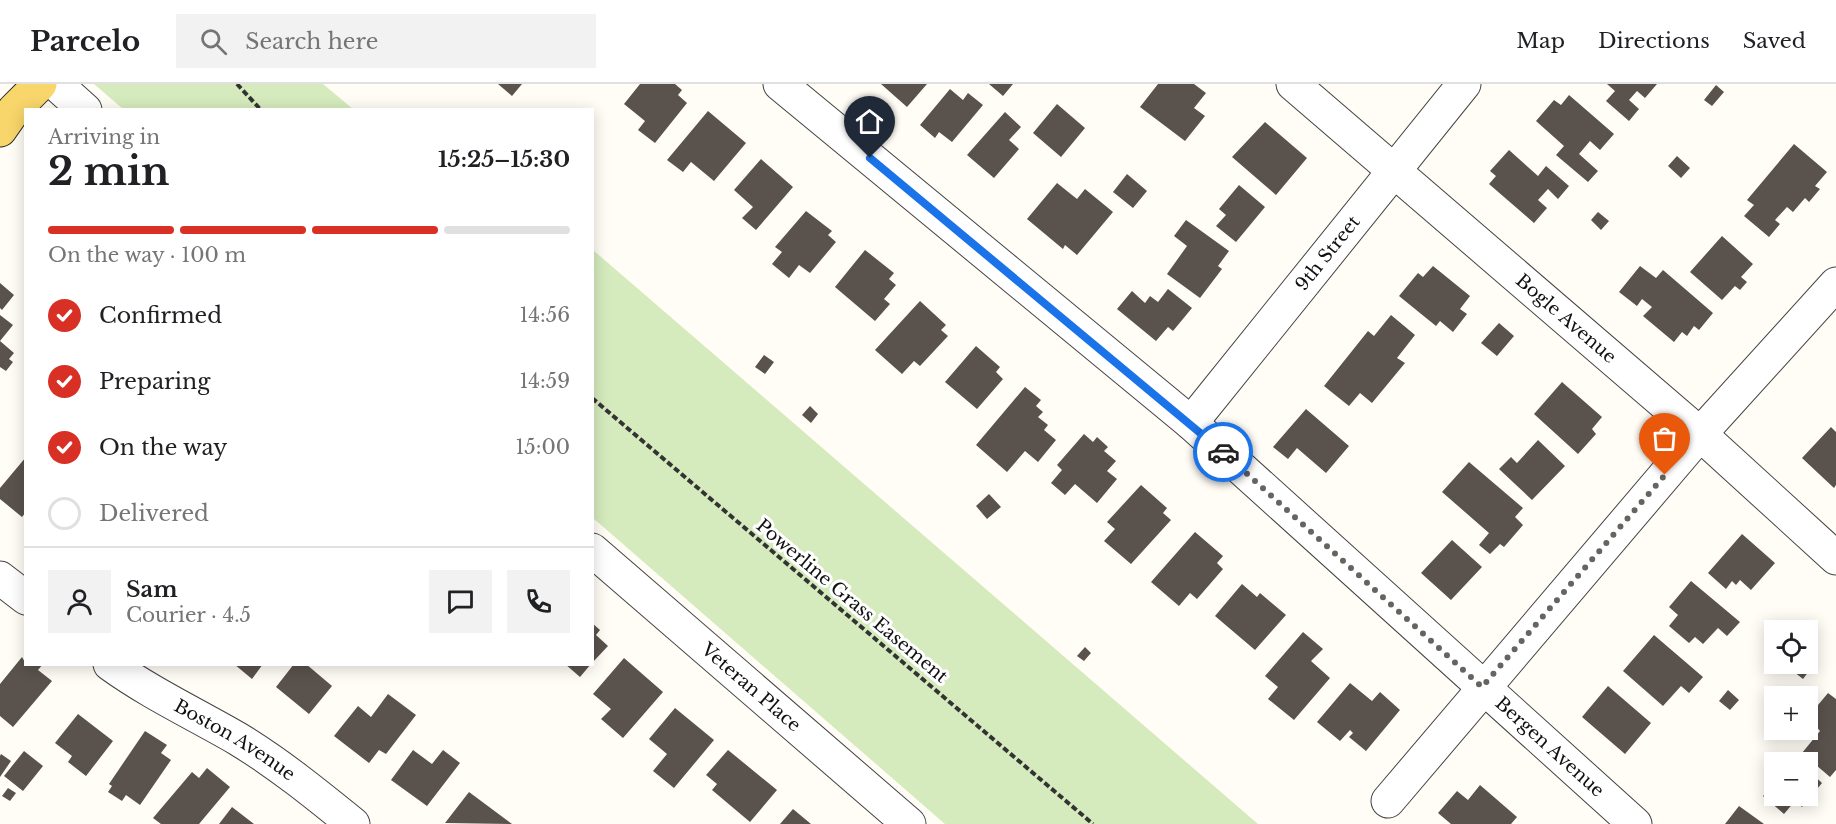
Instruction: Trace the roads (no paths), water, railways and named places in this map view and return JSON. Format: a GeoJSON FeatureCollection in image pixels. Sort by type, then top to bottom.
{"type":"FeatureCollection","features":[{"type":"Feature","properties":{"kind":"main road"},"geometry":{"type":"LineString","coordinates":[[0,130],[14,110],[40,84]]}},
{"type":"Feature","properties":{"kind":"street"},"geometry":{"type":"LineString","coordinates":[[56,84],[83,108]]}},
{"type":"Feature","properties":{"kind":"street","name":"Bergen Avenue"},"geometry":{"type":"LineString","coordinates":[[780,84],[1191,423],[1635,824]]}},
{"type":"Feature","properties":{"kind":"street","name":"Bogle Avenue"},"geometry":{"type":"LineString","coordinates":[[1293,84],[1700,434],[1836,558]]}},
{"type":"Feature","properties":{"kind":"street","name":"9th Street"},"geometry":{"type":"LineString","coordinates":[[1191,423],[1464,84]]}},
{"type":"Feature","properties":{"kind":"street"},"geometry":{"type":"LineString","coordinates":[[1388,801],[1482,687],[1700,434],[1836,284]]}},
{"type":"Feature","properties":{"kind":"street","name":"Veteran Place"},"geometry":{"type":"LineString","coordinates":[[594,551],[909,824]]}},
{"type":"Feature","properties":{"kind":"street"},"geometry":{"type":"LineString","coordinates":[[0,578],[24,596]]}},
{"type":"Feature","properties":{"kind":"street","name":"Boston Avenue"},"geometry":{"type":"LineString","coordinates":[[113,666],[238,740],[292,776],[353,824]]}}]}
